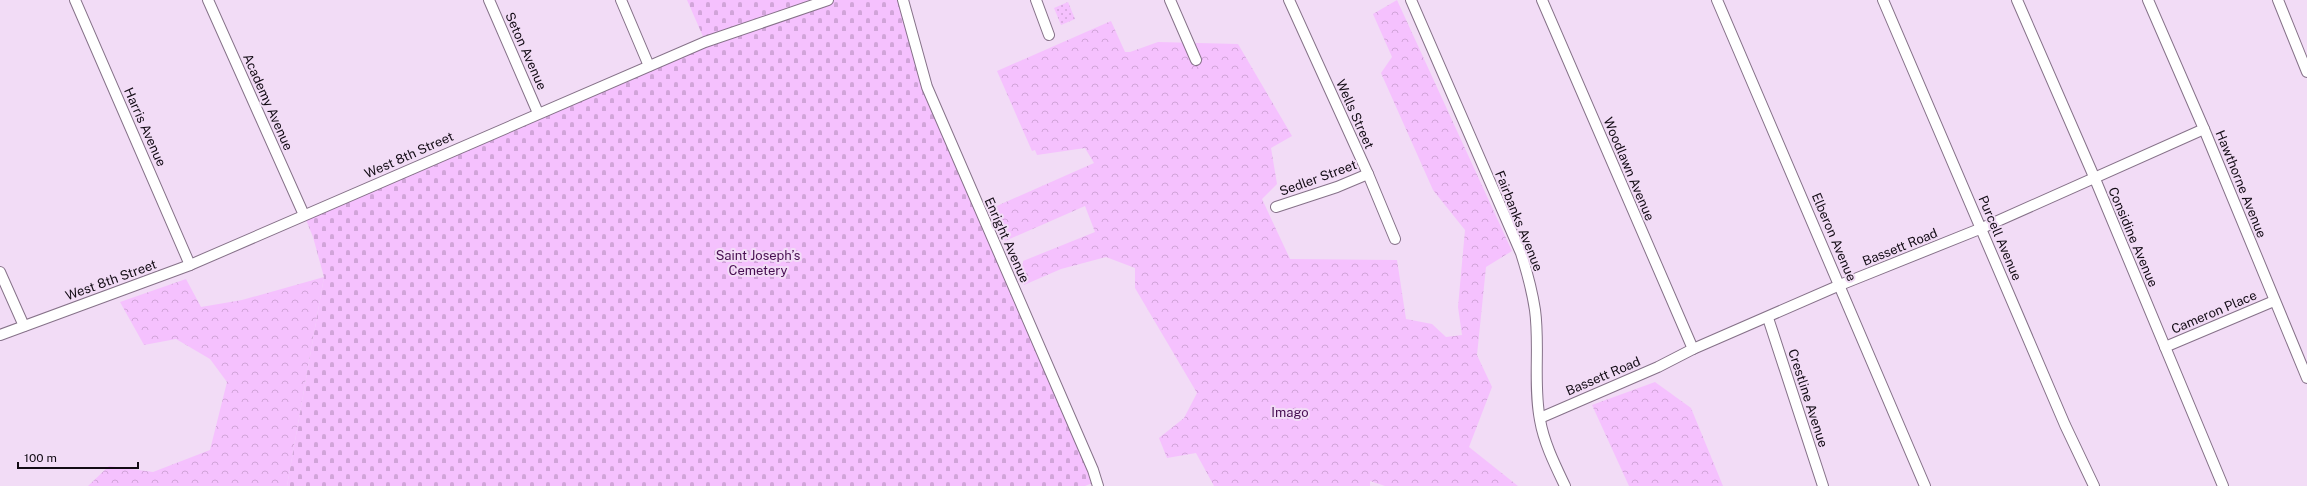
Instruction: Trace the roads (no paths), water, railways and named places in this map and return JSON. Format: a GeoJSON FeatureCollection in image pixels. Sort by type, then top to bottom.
{"type":"FeatureCollection","features":[{"type":"Feature","properties":{"kind":"street","name":"Harris Avenue"},"geometry":{"type":"LineString","coordinates":[[75,0],[190,265]]}},
{"type":"Feature","properties":{"kind":"street","name":"Academy Avenue"},"geometry":{"type":"LineString","coordinates":[[208,0],[304,215]]}},
{"type":"Feature","properties":{"kind":"street","name":"Seton Avenue"},"geometry":{"type":"LineString","coordinates":[[489,0],[538,113]]}},
{"type":"Feature","properties":{"kind":"street"},"geometry":{"type":"LineString","coordinates":[[620,0],[650,66]]}},
{"type":"Feature","properties":{"kind":"street","name":"West 8th Street"},"geometry":{"type":"LineString","coordinates":[[0,335],[190,265],[538,113],[705,42],[828,0]]}},
{"type":"Feature","properties":{"kind":"street","name":"Enright Avenue"},"geometry":{"type":"LineString","coordinates":[[903,0],[927,87],[1094,470],[1098,486]]}},
{"type":"Feature","properties":{"kind":"street"},"geometry":{"type":"LineString","coordinates":[[1036,0],[1049,34]]}},
{"type":"Feature","properties":{"kind":"street"},"geometry":{"type":"LineString","coordinates":[[1170,0],[1196,60]]}},
{"type":"Feature","properties":{"kind":"street","name":"Wells Street"},"geometry":{"type":"LineString","coordinates":[[1289,0],[1368,174],[1394,239]]}},
{"type":"Feature","properties":{"kind":"street","name":"Fairbanks Avenue"},"geometry":{"type":"LineString","coordinates":[[1411,0],[1521,253],[1528,276],[1535,311],[1537,393],[1540,418],[1549,450],[1564,486]]}},
{"type":"Feature","properties":{"kind":"street","name":"Woodlawn Avenue"},"geometry":{"type":"LineString","coordinates":[[1542,0],[1692,349]]}},
{"type":"Feature","properties":{"kind":"street","name":"Elberon Avenue"},"geometry":{"type":"LineString","coordinates":[[1716,0],[1840,285],[1925,486]]}},
{"type":"Feature","properties":{"kind":"street","name":"Purcell Avenue"},"geometry":{"type":"LineString","coordinates":[[1884,0],[2065,425],[2094,486]]}},
{"type":"Feature","properties":{"kind":"street","name":"Considine Avenue"},"geometry":{"type":"LineString","coordinates":[[2017,0],[2095,179],[2223,486]]}},
{"type":"Feature","properties":{"kind":"street","name":"Hawthorne Avenue"},"geometry":{"type":"LineString","coordinates":[[2148,0],[2204,129],[2307,378]]}},
{"type":"Feature","properties":{"kind":"street"},"geometry":{"type":"LineString","coordinates":[[2278,0],[2307,72]]}},
{"type":"Feature","properties":{"kind":"street","name":"Bassett Road"},"geometry":{"type":"LineString","coordinates":[[1540,418],[1658,367],[1692,349],[1768,318],[1840,285],[1982,228],[2095,179],[2204,129]]}},
{"type":"Feature","properties":{"kind":"street","name":"Sedler Street"},"geometry":{"type":"LineString","coordinates":[[1276,207],[1338,187],[1368,174]]}},
{"type":"Feature","properties":{"kind":"street"},"geometry":{"type":"LineString","coordinates":[[0,272],[24,326]]}},
{"type":"Feature","properties":{"kind":"street","name":"Cameron Place"},"geometry":{"type":"LineString","coordinates":[[2165,347],[2274,301]]}},
{"type":"Feature","properties":{"kind":"street","name":"Crestline Avenue"},"geometry":{"type":"LineString","coordinates":[[1768,318],[1823,486]]}},
{"type":"Feature","properties":{"kind":"park label","name":"Saint Joseph’s Cemetery"},"geometry":{"type":"Point","coordinates":[758,262]}},
{"type":"Feature","properties":{"kind":"park label","name":"Imago"},"geometry":{"type":"Point","coordinates":[1290,412]}}]}
